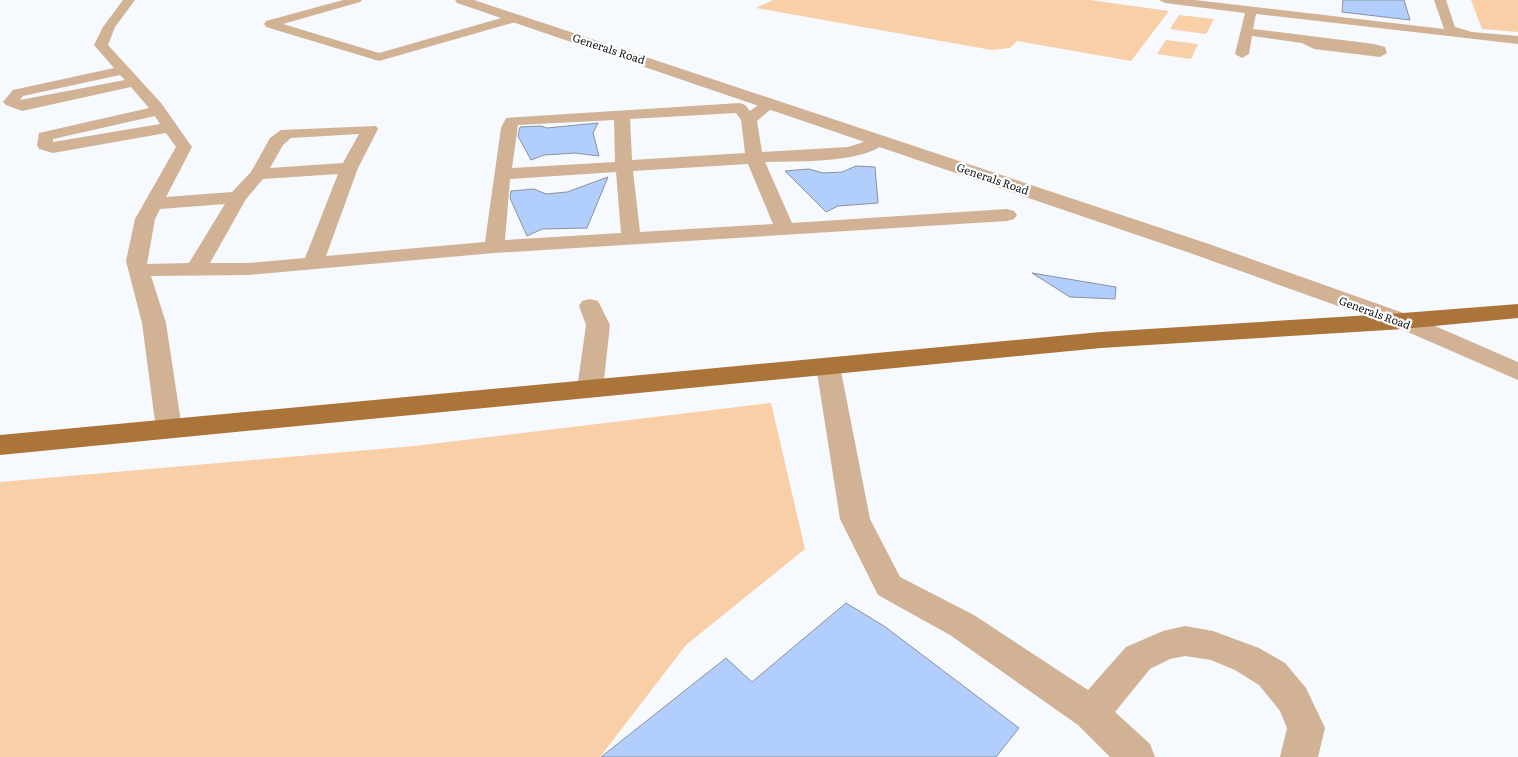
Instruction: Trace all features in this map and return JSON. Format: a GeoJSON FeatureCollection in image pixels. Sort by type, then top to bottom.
{"type":"FeatureCollection","features":[{"type":"Feature","properties":{"kind":"main road"},"geometry":{"type":"LineString","coordinates":[[0,445],[1101,340],[1403,321],[1518,311]]}},
{"type":"Feature","properties":{"kind":"street"},"geometry":{"type":"LineString","coordinates":[[129,0],[109,28],[101,45],[159,110],[184,147],[145,219],[136,261],[154,323],[169,429]]}},
{"type":"Feature","properties":{"kind":"street"},"geometry":{"type":"LineString","coordinates":[[356,0],[270,24],[379,57],[516,18]]}},
{"type":"Feature","properties":{"kind":"street","name":"Generals Road"},"geometry":{"type":"LineString","coordinates":[[461,0],[1198,248],[1403,321],[1518,372]]}},
{"type":"Feature","properties":{"kind":"street"},"geometry":{"type":"LineString","coordinates":[[1165,0],[1250,5],[1308,18],[1518,40]]}},
{"type":"Feature","properties":{"kind":"street"},"geometry":{"type":"LineString","coordinates":[[1440,0],[1450,29],[1471,36]]}},
{"type":"Feature","properties":{"kind":"street"},"geometry":{"type":"LineString","coordinates":[[1242,54],[1250,5]]}},
{"type":"Feature","properties":{"kind":"street"},"geometry":{"type":"LineString","coordinates":[[1308,18],[1312,11],[1319,11],[1406,21]]}},
{"type":"Feature","properties":{"kind":"street"},"geometry":{"type":"LineString","coordinates":[[1246,32],[1309,40]]}},
{"type":"Feature","properties":{"kind":"street"},"geometry":{"type":"LineString","coordinates":[[129,76],[22,106],[11,102],[18,93],[129,76]]}},
{"type":"Feature","properties":{"kind":"street"},"geometry":{"type":"LineString","coordinates":[[749,120],[770,103]]}},
{"type":"Feature","properties":{"kind":"street"},"geometry":{"type":"LineString","coordinates":[[494,247],[508,128],[512,121],[720,107],[740,108],[749,120],[754,158],[785,229]]}},
{"type":"Feature","properties":{"kind":"street"},"geometry":{"type":"LineString","coordinates":[[159,110],[45,136],[45,145],[53,148],[172,127]]}},
{"type":"Feature","properties":{"kind":"street"},"geometry":{"type":"LineString","coordinates":[[630,114],[622,114],[624,166],[631,239]]}},
{"type":"Feature","properties":{"kind":"street"},"geometry":{"type":"LineString","coordinates":[[194,270],[238,198],[258,174],[276,142],[287,133],[370,129],[349,168],[313,263]]}},
{"type":"Feature","properties":{"kind":"street"},"geometry":{"type":"LineString","coordinates":[[502,174],[848,152],[867,147],[880,140]]}},
{"type":"Feature","properties":{"kind":"street"},"geometry":{"type":"LineString","coordinates":[[258,174],[349,168]]}},
{"type":"Feature","properties":{"kind":"street"},"geometry":{"type":"LineString","coordinates":[[153,204],[238,198]]}},
{"type":"Feature","properties":{"kind":"street"},"geometry":{"type":"LineString","coordinates":[[138,270],[248,269],[494,247],[1007,215]]}},
{"type":"Feature","properties":{"kind":"street"},"geometry":{"type":"LineString","coordinates":[[590,306],[598,325],[590,389]]}},
{"type":"Feature","properties":{"kind":"street"},"geometry":{"type":"LineString","coordinates":[[828,366],[855,519],[889,586],[962,625],[1091,713],[1136,757]]}},
{"type":"Feature","properties":{"kind":"street"},"geometry":{"type":"LineString","coordinates":[[1091,713],[1138,658],[1163,646],[1185,641],[1213,646],[1247,659],[1272,674],[1293,700],[1306,728],[1299,757]]}},
{"type":"Feature","properties":{"kind":"shaded area"},"geometry":{"type":"Polygon","coordinates":[[[773,0],[1090,0],[1169,11],[1131,61],[1017,41],[1010,48],[992,50],[756,8],[773,0]]]}},
{"type":"Feature","properties":{"kind":"shaded area"},"geometry":{"type":"Polygon","coordinates":[[[1471,0],[1518,0],[1518,32],[1482,29],[1471,0]]]}},
{"type":"Feature","properties":{"kind":"shaded area"},"geometry":{"type":"Polygon","coordinates":[[[1179,15],[1214,19],[1206,34],[1170,29],[1179,15]]]}},
{"type":"Feature","properties":{"kind":"shaded area"},"geometry":{"type":"Polygon","coordinates":[[[1166,40],[1198,44],[1191,59],[1157,54],[1166,40]]]}},
{"type":"Feature","properties":{"kind":"shaded area"},"geometry":{"type":"Polygon","coordinates":[[[771,403],[805,549],[686,645],[600,757],[0,757],[0,482],[414,446],[771,403]]]}},
{"type":"Feature","properties":{"kind":"building"},"geometry":{"type":"Polygon","coordinates":[[[1343,0],[1404,0],[1410,20],[1342,12],[1343,0]]]}},
{"type":"Feature","properties":{"kind":"building"},"geometry":{"type":"Polygon","coordinates":[[[598,123],[593,133],[599,156],[575,153],[544,155],[531,160],[518,136],[520,127],[541,126],[547,128],[598,123]]]}},
{"type":"Feature","properties":{"kind":"building"},"geometry":{"type":"Polygon","coordinates":[[[856,166],[875,167],[878,203],[838,206],[826,212],[785,171],[809,169],[823,173],[842,172],[856,166]]]}},
{"type":"Feature","properties":{"kind":"building"},"geometry":{"type":"Polygon","coordinates":[[[608,177],[587,228],[542,229],[527,236],[510,198],[511,191],[534,189],[546,194],[567,192],[608,177]]]}},
{"type":"Feature","properties":{"kind":"building"},"geometry":{"type":"Polygon","coordinates":[[[1032,273],[1116,287],[1115,299],[1070,297],[1032,273]]]}},
{"type":"Feature","properties":{"kind":"building"},"geometry":{"type":"Polygon","coordinates":[[[846,603],[884,626],[1019,728],[996,757],[601,757],[726,658],[752,682],[846,603]]]}}]}
